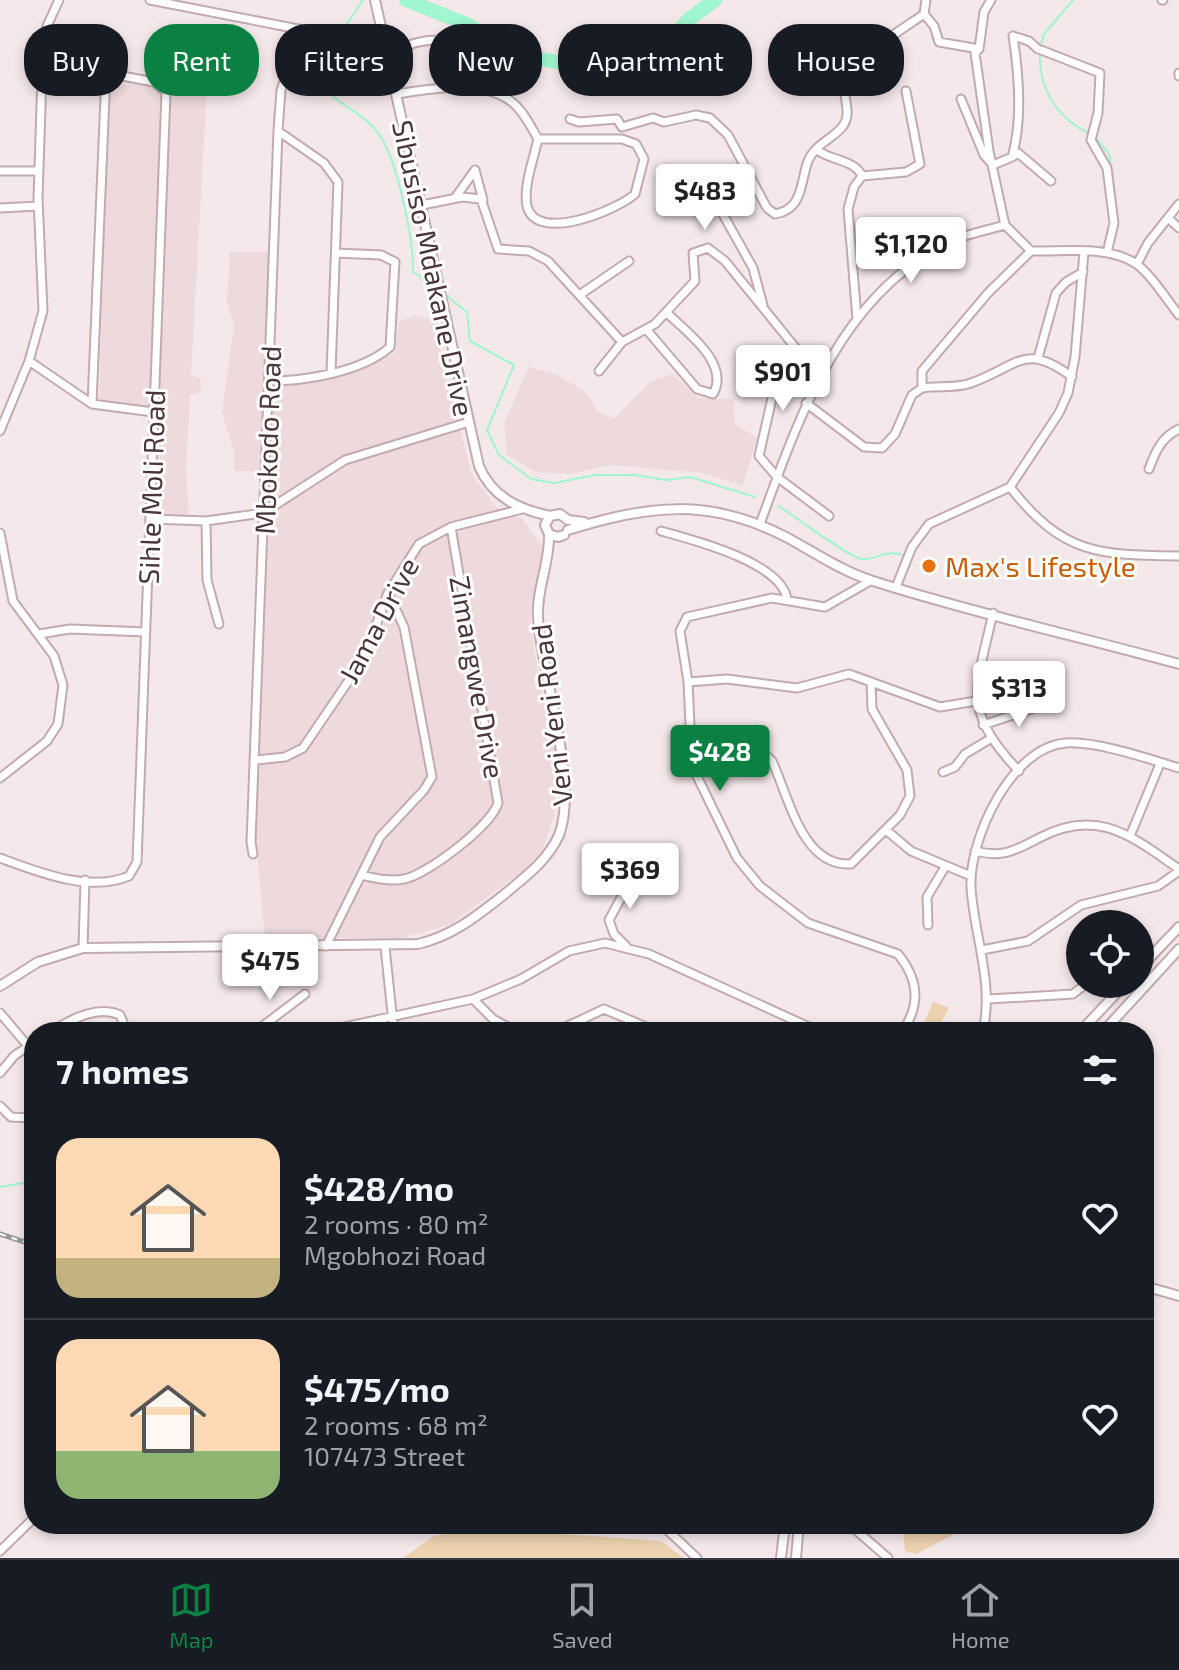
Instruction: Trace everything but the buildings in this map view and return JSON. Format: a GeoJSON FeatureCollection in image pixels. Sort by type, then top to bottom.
{"type":"FeatureCollection","features":[{"type":"Feature","properties":{"kind":"street"},"geometry":{"type":"LineString","coordinates":[[48,24],[59,0]]}},
{"type":"Feature","properties":{"kind":"street"},"geometry":{"type":"LineString","coordinates":[[150,0],[275,25]]}},
{"type":"Feature","properties":{"kind":"street"},"geometry":{"type":"LineString","coordinates":[[926,0],[924,14],[942,44],[979,49]]}},
{"type":"Feature","properties":{"kind":"street"},"geometry":{"type":"LineString","coordinates":[[991,0],[984,12],[979,49],[975,53],[1005,225],[1031,251],[1107,253],[1137,264],[1179,315]]}},
{"type":"Feature","properties":{"kind":"street","name":"Sibusiso Mdakane Drive"},"geometry":{"type":"LineString","coordinates":[[375,1],[380,24]]}},
{"type":"Feature","properties":{"kind":"street"},"geometry":{"type":"LineString","coordinates":[[570,119],[579,122],[617,119],[622,127],[653,118],[664,122],[696,115],[710,118],[728,135],[767,208],[775,214],[795,205],[809,159],[844,124],[848,106],[845,90],[850,77],[889,37],[924,14]]}},
{"type":"Feature","properties":{"kind":"street"},"geometry":{"type":"LineString","coordinates":[[1012,157],[1017,138],[1018,87],[1013,36],[1100,73],[1098,113],[1091,140],[1107,168],[1114,223],[1107,253]]}},
{"type":"Feature","properties":{"kind":"street"},"geometry":{"type":"LineString","coordinates":[[413,91],[424,89],[500,94],[519,108],[538,139],[527,203],[533,218],[542,224],[573,221],[635,194],[644,159],[636,144],[622,139],[538,139]]}},
{"type":"Feature","properties":{"kind":"street"},"geometry":{"type":"LineString","coordinates":[[857,319],[848,209],[854,187],[862,176],[906,172],[920,164],[906,91]]}},
{"type":"Feature","properties":{"kind":"street"},"geometry":{"type":"LineString","coordinates":[[0,431],[29,361],[43,311],[38,206],[42,96]]}},
{"type":"Feature","properties":{"kind":"street"},"geometry":{"type":"LineString","coordinates":[[92,404],[105,96]]}},
{"type":"Feature","properties":{"kind":"street","name":"Sihle Moli Road"},"geometry":{"type":"LineString","coordinates":[[0,858],[45,875],[85,880],[119,880],[129,876],[137,862],[166,96]]}},
{"type":"Feature","properties":{"kind":"street","name":"Mbokodo Road"},"geometry":{"type":"LineString","coordinates":[[253,854],[281,96]]}},
{"type":"Feature","properties":{"kind":"street","name":"Sibusiso Mdakane Drive"},"geometry":{"type":"LineString","coordinates":[[397,96],[466,423],[485,481],[505,500],[548,525]]}},
{"type":"Feature","properties":{"kind":"street"},"geometry":{"type":"LineString","coordinates":[[961,99],[984,155],[993,165]]}},
{"type":"Feature","properties":{"kind":"street"},"geometry":{"type":"LineString","coordinates":[[278,131],[324,163],[335,176],[339,190],[331,373]]}},
{"type":"Feature","properties":{"kind":"street"},"geometry":{"type":"LineString","coordinates":[[816,149],[826,158],[857,167],[862,176]]}},
{"type":"Feature","properties":{"kind":"street"},"geometry":{"type":"LineString","coordinates":[[993,165],[1018,153],[1051,181]]}},
{"type":"Feature","properties":{"kind":"street"},"geometry":{"type":"LineString","coordinates":[[455,198],[475,170],[492,238],[498,249],[540,255],[581,294],[622,342]]}},
{"type":"Feature","properties":{"kind":"street"},"geometry":{"type":"LineString","coordinates":[[0,171],[39,171]]}},
{"type":"Feature","properties":{"kind":"street"},"geometry":{"type":"LineString","coordinates":[[422,205],[475,197],[484,202]]}},
{"type":"Feature","properties":{"kind":"street"},"geometry":{"type":"LineString","coordinates":[[1137,264],[1179,204]]}},
{"type":"Feature","properties":{"kind":"street"},"geometry":{"type":"LineString","coordinates":[[0,208],[38,206]]}},
{"type":"Feature","properties":{"kind":"street"},"geometry":{"type":"LineString","coordinates":[[720,209],[753,268],[764,308]]}},
{"type":"Feature","properties":{"kind":"street"},"geometry":{"type":"LineString","coordinates":[[1168,218],[1179,228]]}},
{"type":"Feature","properties":{"kind":"street"},"geometry":{"type":"LineString","coordinates":[[760,524],[806,403],[857,319],[881,289],[919,260],[951,242],[1005,225]]}},
{"type":"Feature","properties":{"kind":"street"},"geometry":{"type":"LineString","coordinates":[[599,371],[622,342],[646,329],[695,281],[691,260],[693,253],[703,248],[712,250],[725,261],[820,378]]}},
{"type":"Feature","properties":{"kind":"street"},"geometry":{"type":"LineString","coordinates":[[922,388],[922,371],[988,293],[1031,251]]}},
{"type":"Feature","properties":{"kind":"street"},"geometry":{"type":"LineString","coordinates":[[896,587],[912,547],[929,524],[1010,487],[1059,413],[1072,377],[1084,252]]}},
{"type":"Feature","properties":{"kind":"street"},"geometry":{"type":"LineString","coordinates":[[269,381],[310,379],[371,359],[390,347],[397,267],[392,259],[381,255],[336,253]]}},
{"type":"Feature","properties":{"kind":"street"},"geometry":{"type":"LineString","coordinates":[[581,294],[629,261]]}},
{"type":"Feature","properties":{"kind":"street"},"geometry":{"type":"LineString","coordinates":[[1038,358],[1056,293],[1066,282],[1083,272]]}},
{"type":"Feature","properties":{"kind":"street"},"geometry":{"type":"LineString","coordinates":[[646,329],[697,389],[713,394],[715,371],[709,356],[666,312]]}},
{"type":"Feature","properties":{"kind":"street"},"geometry":{"type":"LineString","coordinates":[[795,348],[779,367],[759,443],[760,458],[777,477],[829,516]]}},
{"type":"Feature","properties":{"kind":"street"},"geometry":{"type":"LineString","coordinates":[[806,403],[864,447],[879,449],[895,434],[912,395],[922,388],[966,385],[1018,359],[1050,361],[1072,377]]}},
{"type":"Feature","properties":{"kind":"street"},"geometry":{"type":"LineString","coordinates":[[29,361],[92,404],[153,412]]}},
{"type":"Feature","properties":{"kind":"street"},"geometry":{"type":"LineString","coordinates":[[151,519],[206,521],[263,513],[345,460],[466,423]]}},
{"type":"Feature","properties":{"kind":"street"},"geometry":{"type":"LineString","coordinates":[[1149,469],[1159,444],[1168,433],[1178,430]]}},
{"type":"Feature","properties":{"kind":"street"},"geometry":{"type":"LineString","coordinates":[[1010,487],[1039,522],[1089,550],[1107,555],[1179,556]]}},
{"type":"Feature","properties":{"kind":"street"},"geometry":{"type":"LineString","coordinates":[[567,528],[560,514],[548,525],[555,537],[567,528],[646,509],[691,508],[733,514],[760,524],[870,581],[1179,664]]}},
{"type":"Feature","properties":{"kind":"street","name":"Jama Drive"},"geometry":{"type":"LineString","coordinates":[[256,760],[285,757],[303,748],[364,658],[388,593],[419,544],[451,527],[526,510]]}},
{"type":"Feature","properties":{"kind":"street"},"geometry":{"type":"LineString","coordinates":[[206,521],[207,580],[219,624]]}},
{"type":"Feature","properties":{"kind":"street","name":"Veni Yeni Road"},"geometry":{"type":"LineString","coordinates":[[0,986],[38,962],[83,948],[385,947],[418,944],[452,933],[536,868],[558,837],[563,820],[564,782],[538,617],[548,562],[548,525]]}},
{"type":"Feature","properties":{"kind":"street","name":"Zimangwe Drive"},"geometry":{"type":"LineString","coordinates":[[361,875],[395,880],[423,872],[487,824],[498,803],[451,527]]}},
{"type":"Feature","properties":{"kind":"street","name":"Veni Yeni Road"},"geometry":{"type":"LineString","coordinates":[[548,562],[567,528]]}},
{"type":"Feature","properties":{"kind":"street"},"geometry":{"type":"LineString","coordinates":[[661,531],[736,555],[776,580],[787,599]]}},
{"type":"Feature","properties":{"kind":"street"},"geometry":{"type":"LineString","coordinates":[[0,533],[13,601],[39,634],[62,675],[58,724],[47,741],[0,778]]}},
{"type":"Feature","properties":{"kind":"street"},"geometry":{"type":"LineString","coordinates":[[870,581],[825,607],[787,599],[756,600],[684,619],[680,631],[688,682],[690,737],[696,780],[746,872],[808,923],[884,947],[903,960],[913,980],[916,1003],[907,1022]]}},
{"type":"Feature","properties":{"kind":"street"},"geometry":{"type":"LineString","coordinates":[[326,946],[380,837],[432,777],[404,627],[388,593]]}},
{"type":"Feature","properties":{"kind":"street"},"geometry":{"type":"LineString","coordinates":[[993,613],[976,701],[990,739],[1019,771]]}},
{"type":"Feature","properties":{"kind":"street"},"geometry":{"type":"LineString","coordinates":[[39,634],[70,629],[145,632]]}},
{"type":"Feature","properties":{"kind":"street"},"geometry":{"type":"LineString","coordinates":[[688,682],[727,679],[797,688],[849,674],[940,707],[976,701]]}},
{"type":"Feature","properties":{"kind":"street"},"geometry":{"type":"LineString","coordinates":[[690,737],[744,743],[764,753],[772,761],[808,841],[826,860],[843,864],[857,862],[906,806],[910,781],[872,709],[871,682]]}},
{"type":"Feature","properties":{"kind":"street"},"geometry":{"type":"LineString","coordinates":[[983,725],[1046,704]]}},
{"type":"Feature","properties":{"kind":"street"},"geometry":{"type":"LineString","coordinates":[[943,772],[955,767],[965,754],[990,739]]}},
{"type":"Feature","properties":{"kind":"street"},"geometry":{"type":"LineString","coordinates":[[985,1022],[989,999],[971,876],[975,851],[994,802],[1037,754],[1066,743],[1092,746],[1179,768]]}},
{"type":"Feature","properties":{"kind":"street"},"geometry":{"type":"LineString","coordinates":[[1130,836],[1160,764]]}},
{"type":"Feature","properties":{"kind":"street"},"geometry":{"type":"LineString","coordinates":[[975,851],[1008,855],[1071,825],[1105,826],[1130,836],[1179,870],[1158,886],[1081,905],[1028,941],[982,950]]}},
{"type":"Feature","properties":{"kind":"street"},"geometry":{"type":"LineString","coordinates":[[886,830],[911,851],[971,876]]}},
{"type":"Feature","properties":{"kind":"street"},"geometry":{"type":"LineString","coordinates":[[928,925],[927,897],[945,867]]}},
{"type":"Feature","properties":{"kind":"street"},"geometry":{"type":"LineString","coordinates":[[626,946],[614,934],[609,920],[633,876]]}},
{"type":"Feature","properties":{"kind":"street"},"geometry":{"type":"LineString","coordinates":[[83,948],[85,880]]}},
{"type":"Feature","properties":{"kind":"street"},"geometry":{"type":"LineString","coordinates":[[1154,953],[1179,927]]}},
{"type":"Feature","properties":{"kind":"street"},"geometry":{"type":"LineString","coordinates":[[372,1022],[473,999],[521,979],[569,951],[605,943],[626,946],[797,1022]]}},
{"type":"Feature","properties":{"kind":"street"},"geometry":{"type":"LineString","coordinates":[[385,947],[393,1022]]}},
{"type":"Feature","properties":{"kind":"street"},"geometry":{"type":"LineString","coordinates":[[1112,1022],[1179,949]]}},
{"type":"Feature","properties":{"kind":"street"},"geometry":{"type":"LineString","coordinates":[[268,1022],[305,994]]}},
{"type":"Feature","properties":{"kind":"street"},"geometry":{"type":"LineString","coordinates":[[989,999],[1066,994]]}},
{"type":"Feature","properties":{"kind":"street"},"geometry":{"type":"LineString","coordinates":[[1089,1022],[1112,998]]}},
{"type":"Feature","properties":{"kind":"street"},"geometry":{"type":"LineString","coordinates":[[473,999],[499,1022]]}},
{"type":"Feature","properties":{"kind":"street"},"geometry":{"type":"LineString","coordinates":[[576,1022],[604,1009],[635,1022]]}},
{"type":"Feature","properties":{"kind":"street"},"geometry":{"type":"LineString","coordinates":[[71,1022],[83,1016],[113,1011],[125,1022]]}},
{"type":"Feature","properties":{"kind":"street"},"geometry":{"type":"LineString","coordinates":[[0,1013],[24,1037]]}},
{"type":"Feature","properties":{"kind":"street"},"geometry":{"type":"LineString","coordinates":[[0,1073],[24,1051]]}},
{"type":"Feature","properties":{"kind":"street"},"geometry":{"type":"LineString","coordinates":[[0,1106],[11,1117],[24,1118]]}},
{"type":"Feature","properties":{"kind":"street"},"geometry":{"type":"LineString","coordinates":[[1154,1289],[1179,1296]]}},
{"type":"Feature","properties":{"kind":"street"},"geometry":{"type":"LineString","coordinates":[[0,1551],[24,1528]]}},
{"type":"Feature","properties":{"kind":"street"},"geometry":{"type":"LineString","coordinates":[[672,1534],[697,1558]]}},
{"type":"Feature","properties":{"kind":"street"},"geometry":{"type":"LineString","coordinates":[[781,1558],[784,1534]]}},
{"type":"Feature","properties":{"kind":"street"},"geometry":{"type":"LineString","coordinates":[[796,1558],[798,1534]]}},
{"type":"Feature","properties":{"kind":"street"},"geometry":{"type":"LineString","coordinates":[[860,1534],[888,1558]]}},
{"type":"Feature","properties":{"kind":"shaded area"},"geometry":{"type":"Polygon","coordinates":[[[128,84],[144,85],[144,96],[206,96],[191,375],[200,378],[201,391],[190,395],[186,470],[189,516],[156,515],[157,408],[99,400],[108,96],[128,96],[128,84]]]}},
{"type":"Feature","properties":{"kind":"shaded area"},"geometry":{"type":"Polygon","coordinates":[[[230,252],[269,252],[261,472],[234,471],[234,452],[222,413],[234,324],[227,303],[230,252]]]}},
{"type":"Feature","properties":{"kind":"shaded area"},"geometry":{"type":"Polygon","coordinates":[[[414,315],[437,321],[442,360],[472,475],[496,507],[522,519],[544,548],[530,616],[536,662],[555,750],[555,814],[542,851],[522,871],[451,924],[402,938],[265,938],[256,838],[272,384],[394,354],[399,322],[414,315]]]}},
{"type":"Feature","properties":{"kind":"shaded area"},"geometry":{"type":"Polygon","coordinates":[[[529,367],[557,375],[585,391],[597,411],[614,419],[650,382],[672,374],[699,398],[733,399],[735,424],[758,438],[742,486],[704,473],[609,465],[573,474],[536,472],[507,455],[504,423],[529,367]]]}},
{"type":"Feature","properties":{"kind":"shaded area"},"geometry":{"type":"Polygon","coordinates":[[[933,1002],[949,1008],[941,1022],[924,1022],[933,1002]]]}},
{"type":"Feature","properties":{"kind":"shaded area"},"geometry":{"type":"Polygon","coordinates":[[[561,1534],[661,1541],[684,1558],[403,1558],[434,1536],[561,1534]]]}},
{"type":"Feature","properties":{"kind":"shaded area"},"geometry":{"type":"Polygon","coordinates":[[[903,1534],[954,1534],[916,1554],[905,1551],[903,1534]]]}},
{"type":"Feature","properties":{"kind":"waterway"},"geometry":{"type":"LineString","coordinates":[[347,24],[363,0]]}},
{"type":"Feature","properties":{"kind":"waterway"},"geometry":{"type":"LineString","coordinates":[[406,0],[469,25],[506,53],[575,65],[642,59],[662,49],[689,19],[715,0]]}},
{"type":"Feature","properties":{"kind":"waterway"},"geometry":{"type":"LineString","coordinates":[[1040,48],[1044,34],[1073,0]]}},
{"type":"Feature","properties":{"kind":"waterway"},"geometry":{"type":"LineString","coordinates":[[1040,54],[1043,80],[1053,102],[1069,120],[1091,134]]}},
{"type":"Feature","properties":{"kind":"waterway"},"geometry":{"type":"LineString","coordinates":[[333,96],[372,126],[388,151],[404,204],[413,272],[421,277],[428,290]]}},
{"type":"Feature","properties":{"kind":"waterway"},"geometry":{"type":"LineString","coordinates":[[1096,138],[1109,154],[1113,175]]}},
{"type":"Feature","properties":{"kind":"waterway"},"geometry":{"type":"LineString","coordinates":[[447,296],[467,312],[470,341],[514,365],[487,430],[499,455],[531,479],[554,483],[596,475],[634,475],[666,480],[690,477],[755,497]]}},
{"type":"Feature","properties":{"kind":"waterway"},"geometry":{"type":"LineString","coordinates":[[778,506],[855,557],[868,559],[891,553],[904,555]]}},
{"type":"Feature","properties":{"kind":"waterway"},"geometry":{"type":"LineString","coordinates":[[0,1187],[24,1183]]}},
{"type":"Feature","properties":{"kind":"railway"},"geometry":{"type":"LineString","coordinates":[[0,1234],[24,1242]]}},
{"type":"Feature","properties":{"kind":"place","name":"Max's Lifestyle"},"geometry":{"type":"Point","coordinates":[929,566]}}]}
